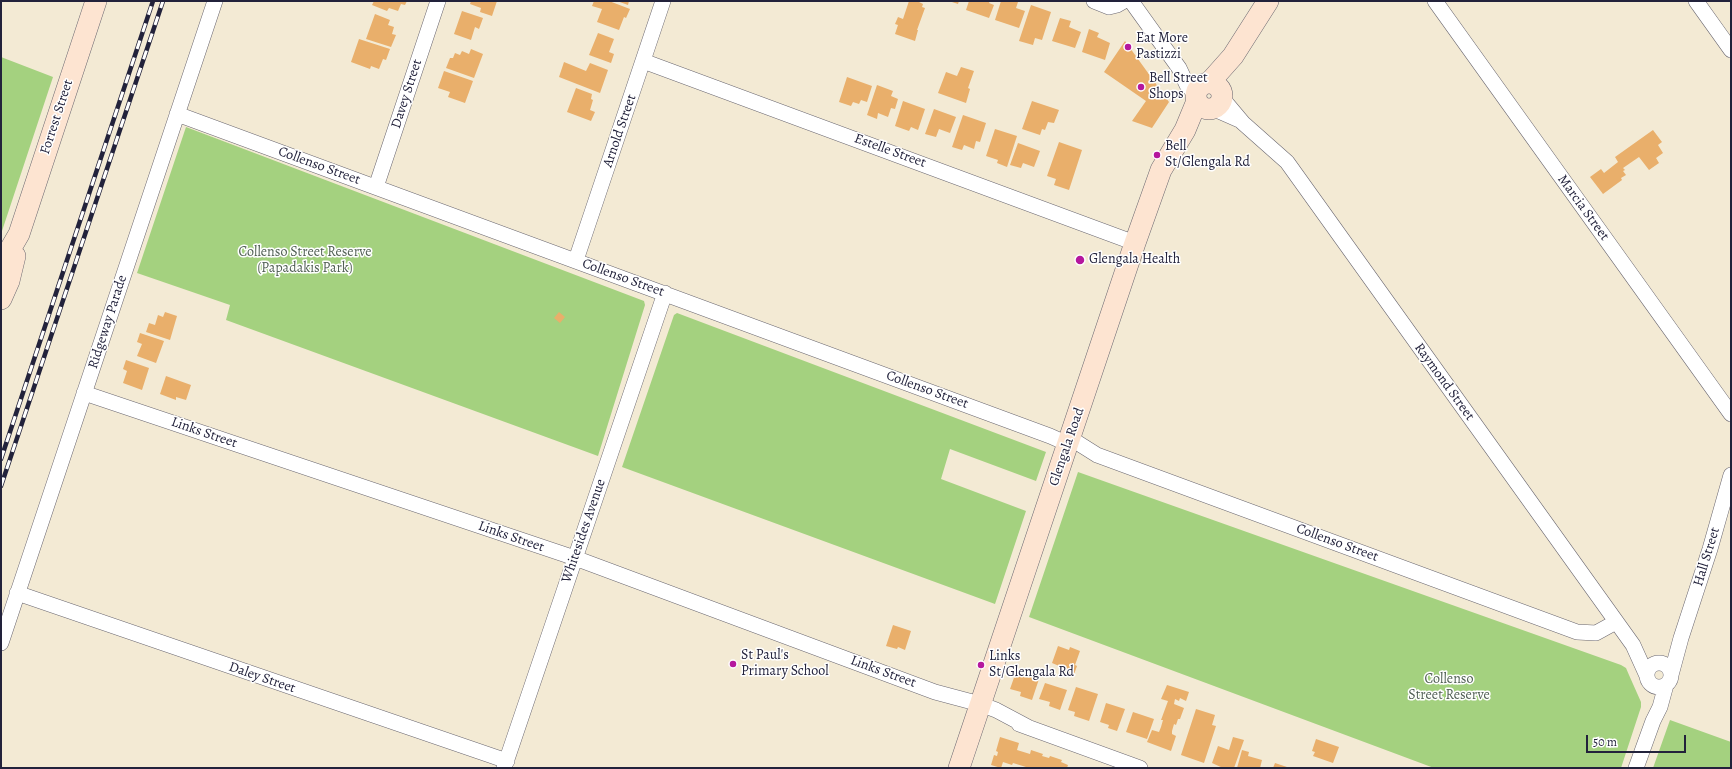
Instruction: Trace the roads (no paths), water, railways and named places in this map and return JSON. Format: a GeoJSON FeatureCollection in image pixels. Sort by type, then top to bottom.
{"type":"FeatureCollection","features":[{"type":"Feature","properties":{"kind":"street","name":"Forrest Street"},"geometry":{"type":"LineString","coordinates":[[1,299],[8,281],[8,253],[96,1]]}},
{"type":"Feature","properties":{"kind":"street","name":"Ridgeway Parade"},"geometry":{"type":"LineString","coordinates":[[1,643],[215,1]]}},
{"type":"Feature","properties":{"kind":"street","name":"Davey Street"},"geometry":{"type":"LineString","coordinates":[[376,186],[438,1]]}},
{"type":"Feature","properties":{"kind":"street","name":"Arnold Street"},"geometry":{"type":"LineString","coordinates":[[576,260],[663,1]]}},
{"type":"Feature","properties":{"kind":"street"},"geometry":{"type":"LineString","coordinates":[[1094,1],[1109,7],[1124,1]]}},
{"type":"Feature","properties":{"kind":"street","name":"Raymond Street"},"geometry":{"type":"LineString","coordinates":[[1131,1],[1179,68],[1188,85],[1209,96],[1243,123],[1287,162],[1635,649],[1659,675]]}},
{"type":"Feature","properties":{"kind":"street","name":"Glengala Road"},"geometry":{"type":"LineString","coordinates":[[959,768],[1135,243],[1162,170],[1185,130],[1209,96],[1268,1]]}},
{"type":"Feature","properties":{"kind":"street","name":"Marcia Street"},"geometry":{"type":"LineString","coordinates":[[1435,1],[1731,414]]}},
{"type":"Feature","properties":{"kind":"street"},"geometry":{"type":"LineString","coordinates":[[1696,1],[1731,50]]}},
{"type":"Feature","properties":{"kind":"street","name":"Estelle Street"},"geometry":{"type":"LineString","coordinates":[[644,61],[1135,243]]}},
{"type":"Feature","properties":{"kind":"street","name":"Collenso Street"},"geometry":{"type":"LineString","coordinates":[[177,114],[376,186],[1043,433],[1097,455],[1577,632],[1586,639],[1596,641],[1608,638],[1618,625]]}},
{"type":"Feature","properties":{"kind":"street","name":"Whitesides Avenue"},"geometry":{"type":"LineString","coordinates":[[506,764],[665,293]]}},
{"type":"Feature","properties":{"kind":"street","name":"Links Street"},"geometry":{"type":"LineString","coordinates":[[84,393],[575,558],[1140,768]]}},
{"type":"Feature","properties":{"kind":"street","name":"Hall Street"},"geometry":{"type":"LineString","coordinates":[[1659,675],[1681,638],[1710,549],[1731,475]]}},
{"type":"Feature","properties":{"kind":"street","name":"Daley Street"},"geometry":{"type":"LineString","coordinates":[[18,594],[506,764]]}},
{"type":"Feature","properties":{"kind":"street"},"geometry":{"type":"LineString","coordinates":[[1636,768],[1653,721],[1659,675]]}},
{"type":"Feature","properties":{"kind":"railway"},"geometry":{"type":"LineString","coordinates":[[1,459],[153,1]]}},
{"type":"Feature","properties":{"kind":"railway"},"geometry":{"type":"LineString","coordinates":[[1,486],[163,1]]}},
{"type":"Feature","properties":{"kind":"place","name":"Eat More Pastizzi"},"geometry":{"type":"Point","coordinates":[1128,47]}},
{"type":"Feature","properties":{"kind":"place","name":"Bell Street Shops"},"geometry":{"type":"Point","coordinates":[1141,87]}},
{"type":"Feature","properties":{"kind":"place","name":"Bell St/Glengala Rd"},"geometry":{"type":"Point","coordinates":[1157,155]}},
{"type":"Feature","properties":{"kind":"place","name":"Glengala Health"},"geometry":{"type":"Point","coordinates":[1080,260]}},
{"type":"Feature","properties":{"kind":"place","name":"St Paul's Primary School"},"geometry":{"type":"Point","coordinates":[733,664]}},
{"type":"Feature","properties":{"kind":"place","name":"Links St/Glengala Rd"},"geometry":{"type":"Point","coordinates":[981,665]}},
{"type":"Feature","properties":{"kind":"park label","name":"Collenso Street Reserve (Papadakis Park)"},"geometry":{"type":"Point","coordinates":[305,262]}},
{"type":"Feature","properties":{"kind":"park label","name":"Collenso Street Reserve"},"geometry":{"type":"Point","coordinates":[1449,688]}}]}
